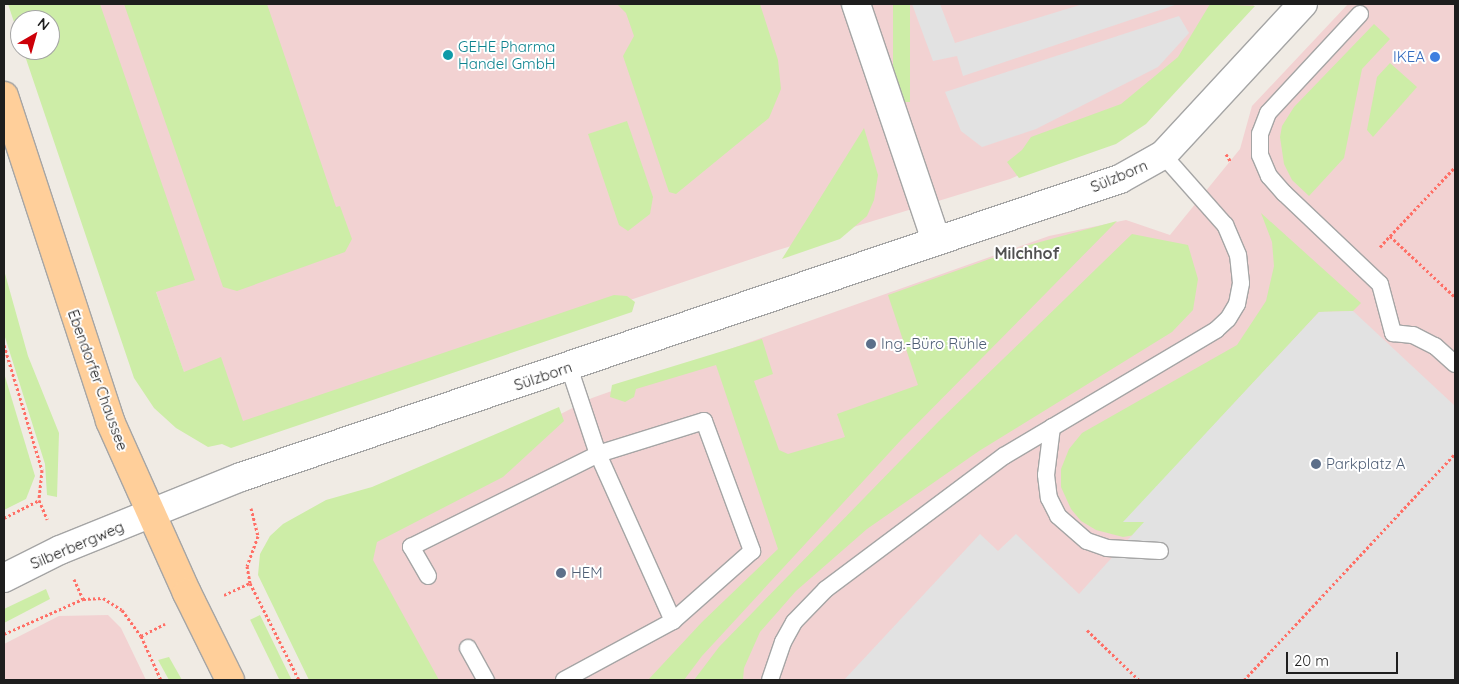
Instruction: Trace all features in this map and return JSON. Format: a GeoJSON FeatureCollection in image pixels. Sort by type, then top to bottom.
{"type":"FeatureCollection","features":[{"type":"Feature","properties":{"kind":"main road","name":"Ebendorfer Chaussee"},"geometry":{"type":"LineString","coordinates":[[4,96],[98,389],[151,514],[230,680]]}},
{"type":"Feature","properties":{"kind":"street"},"geometry":{"type":"LineString","coordinates":[[856,4],[936,241]]}},
{"type":"Feature","properties":{"kind":"street","name":"Sülzborn"},"geometry":{"type":"LineString","coordinates":[[151,514],[241,478],[1120,179],[1163,155],[1303,4]]}},
{"type":"Feature","properties":{"kind":"street","name":"Silberbergweg"},"geometry":{"type":"LineString","coordinates":[[4,578],[60,550],[151,514]]}},
{"type":"Feature","properties":{"kind":"lane"},"geometry":{"type":"LineString","coordinates":[[1360,14],[1268,113],[1260,134],[1260,155],[1269,176],[1284,193],[1380,284],[1393,333],[1413,336],[1428,343],[1455,364]]}},
{"type":"Feature","properties":{"kind":"lane"},"geometry":{"type":"LineString","coordinates":[[770,680],[783,642],[794,622],[826,589],[970,480],[1052,427],[1216,330],[1228,319],[1237,304],[1241,283],[1238,254],[1225,225],[1206,201],[1163,155]]}},
{"type":"Feature","properties":{"kind":"lane"},"geometry":{"type":"LineString","coordinates":[[569,367],[598,454],[672,621]]}},
{"type":"Feature","properties":{"kind":"lane"},"geometry":{"type":"LineString","coordinates":[[428,576],[411,546],[598,454],[704,421],[752,551],[672,621],[564,680]]}},
{"type":"Feature","properties":{"kind":"lane"},"geometry":{"type":"LineString","coordinates":[[1052,427],[1046,475],[1049,498],[1058,516],[1072,530],[1101,546],[1133,552],[1160,551]]}},
{"type":"Feature","properties":{"kind":"lane"},"geometry":{"type":"LineString","coordinates":[[468,648],[486,680]]}},
{"type":"Feature","properties":{"kind":"path"},"geometry":{"type":"LineString","coordinates":[[1390,236],[1455,167]]}},
{"type":"Feature","properties":{"kind":"path"},"geometry":{"type":"LineString","coordinates":[[4,345],[42,470],[39,500],[44,512]]}},
{"type":"Feature","properties":{"kind":"path"},"geometry":{"type":"LineString","coordinates":[[1244,680],[1455,454]]}},
{"type":"Feature","properties":{"kind":"path"},"geometry":{"type":"LineString","coordinates":[[4,518],[39,500]]}},
{"type":"Feature","properties":{"kind":"path"},"geometry":{"type":"LineString","coordinates":[[258,536],[247,566],[250,583],[299,680]]}},
{"type":"Feature","properties":{"kind":"path"},"geometry":{"type":"LineString","coordinates":[[75,581],[83,599]]}},
{"type":"Feature","properties":{"kind":"path"},"geometry":{"type":"LineString","coordinates":[[238,588],[250,583]]}},
{"type":"Feature","properties":{"kind":"path"},"geometry":{"type":"LineString","coordinates":[[4,634],[83,599],[103,598],[122,610],[141,636],[161,680]]}},
{"type":"Feature","properties":{"kind":"path"},"geometry":{"type":"LineString","coordinates":[[141,636],[154,630]]}},
{"type":"Feature","properties":{"kind":"path"},"geometry":{"type":"LineString","coordinates":[[1086,630],[1139,680]]}},
{"type":"Feature","properties":{"kind":"shaded area"},"geometry":{"type":"Polygon","coordinates":[[[56,4],[1255,4],[1147,121],[1010,179],[775,251],[242,431],[204,430],[60,16],[60,10],[58,10],[56,4]]]}},
{"type":"Feature","properties":{"kind":"shaded area"},"geometry":{"type":"Polygon","coordinates":[[[912,4],[940,4],[955,43],[1083,4],[1178,4],[963,76],[957,56],[933,61],[912,4]]]}},
{"type":"Feature","properties":{"kind":"shaded area"},"geometry":{"type":"Polygon","coordinates":[[[1348,4],[1455,4],[1455,680],[314,680],[268,544],[500,445],[592,398],[1049,236],[1126,220],[1170,235],[1240,149],[1252,106],[1348,4]]]}},
{"type":"Feature","properties":{"kind":"shaded area"},"geometry":{"type":"Polygon","coordinates":[[[1179,16],[1189,33],[1158,67],[1036,129],[982,147],[961,131],[945,92],[1179,16]]]}},
{"type":"Feature","properties":{"kind":"shaded area","name":"Parkplatz A"},"geometry":{"type":"Polygon","coordinates":[[[1353,311],[1455,406],[1455,680],[844,680],[980,534],[998,551],[1016,534],[1079,594],[1144,522],[1123,522],[1319,312],[1353,311]]]}},
{"type":"Feature","properties":{"kind":"shaded area"},"geometry":{"type":"Polygon","coordinates":[[[108,615],[121,628],[146,680],[4,680],[4,644],[59,616],[108,615]]]}},
{"type":"Feature","properties":{"kind":"green space"},"geometry":{"type":"Polygon","coordinates":[[[8,4],[100,4],[195,280],[156,292],[184,372],[221,357],[243,421],[614,295],[627,296],[635,302],[632,312],[231,448],[222,444],[208,447],[176,428],[154,408],[134,378],[26,60],[60,60],[60,10],[10,10],[8,4]]]}},
{"type":"Feature","properties":{"kind":"green space"},"geometry":{"type":"Polygon","coordinates":[[[124,4],[267,4],[336,207],[340,206],[352,239],[345,252],[237,291],[223,287],[124,4]]]}},
{"type":"Feature","properties":{"kind":"green space"},"geometry":{"type":"Polygon","coordinates":[[[617,4],[760,4],[778,60],[781,89],[769,118],[676,194],[669,192],[623,56],[634,36],[626,13],[617,4]]]}},
{"type":"Feature","properties":{"kind":"green space"},"geometry":{"type":"Polygon","coordinates":[[[893,4],[910,4],[910,102],[893,102],[893,4]]]}},
{"type":"Feature","properties":{"kind":"green space"},"geometry":{"type":"Polygon","coordinates":[[[1210,4],[1255,6],[1146,124],[1116,144],[1019,178],[1007,162],[1022,150],[1031,137],[1121,104],[1178,57],[1210,4]]]}},
{"type":"Feature","properties":{"kind":"green space"},"geometry":{"type":"Polygon","coordinates":[[[1374,24],[1390,39],[1362,69],[1344,158],[1309,196],[1292,180],[1284,164],[1280,137],[1282,126],[1294,107],[1374,24]]]}},
{"type":"Feature","properties":{"kind":"green space"},"geometry":{"type":"Polygon","coordinates":[[[1390,63],[1417,87],[1373,137],[1367,130],[1377,77],[1390,63]]]}},
{"type":"Feature","properties":{"kind":"green space"},"geometry":{"type":"Polygon","coordinates":[[[627,121],[653,197],[650,214],[628,231],[619,225],[588,134],[627,121]]]}},
{"type":"Feature","properties":{"kind":"green space"},"geometry":{"type":"Polygon","coordinates":[[[864,128],[878,175],[874,200],[867,216],[840,239],[782,259],[864,128]]]}},
{"type":"Feature","properties":{"kind":"green space"},"geometry":{"type":"Polygon","coordinates":[[[1261,213],[1361,303],[1353,311],[1319,312],[1124,522],[1148,522],[1135,535],[1123,537],[1096,530],[1081,521],[1071,509],[1061,487],[1061,469],[1069,449],[1082,433],[1237,345],[1266,301],[1274,266],[1272,242],[1261,213]]]}},
{"type":"Feature","properties":{"kind":"green space"},"geometry":{"type":"Polygon","coordinates":[[[1117,221],[901,440],[702,656],[684,680],[648,680],[702,622],[778,549],[716,365],[636,389],[634,397],[625,402],[610,397],[612,385],[762,339],[773,374],[754,381],[779,450],[788,454],[845,437],[837,414],[918,385],[888,295],[1029,245],[1117,221]]]}},
{"type":"Feature","properties":{"kind":"green space"},"geometry":{"type":"Polygon","coordinates":[[[1132,234],[1188,245],[1198,279],[1193,310],[1172,332],[979,451],[867,529],[796,591],[760,632],[744,668],[743,680],[694,680],[719,647],[939,421],[1132,234]]]}},
{"type":"Feature","properties":{"kind":"green space"},"geometry":{"type":"Polygon","coordinates":[[[4,270],[28,356],[59,433],[57,497],[47,495],[45,464],[4,334],[4,270]]]}},
{"type":"Feature","properties":{"kind":"green space"},"geometry":{"type":"Polygon","coordinates":[[[4,373],[35,476],[26,499],[4,510],[4,373]]]}},
{"type":"Feature","properties":{"kind":"green space"},"geometry":{"type":"Polygon","coordinates":[[[559,407],[564,421],[503,477],[377,542],[373,560],[439,680],[309,680],[258,575],[260,554],[270,536],[283,524],[326,500],[372,487],[559,407]]]}},
{"type":"Feature","properties":{"kind":"green space"},"geometry":{"type":"Polygon","coordinates":[[[46,589],[50,599],[4,623],[4,609],[46,589]]]}},
{"type":"Feature","properties":{"kind":"green space"},"geometry":{"type":"Polygon","coordinates":[[[260,615],[292,680],[279,680],[250,620],[260,615]]]}},
{"type":"Feature","properties":{"kind":"green space"},"geometry":{"type":"Polygon","coordinates":[[[169,657],[182,680],[169,680],[158,660],[169,657]]]}},
{"type":"Feature","properties":{"kind":"place","name":"GEHE Pharma Handel GmbH"},"geometry":{"type":"Point","coordinates":[448,55]}},
{"type":"Feature","properties":{"kind":"place","name":"IKEA"},"geometry":{"type":"Point","coordinates":[1435,57]}},
{"type":"Feature","properties":{"kind":"place","name":"Ing.-Büro Rühle"},"geometry":{"type":"Point","coordinates":[871,344]}},
{"type":"Feature","properties":{"kind":"place","name":"Parkplatz A"},"geometry":{"type":"Point","coordinates":[1316,464]}},
{"type":"Feature","properties":{"kind":"place","name":"HEM"},"geometry":{"type":"Point","coordinates":[561,573]}},
{"type":"Feature","properties":{"kind":"district","name":"Milchhof"},"geometry":{"type":"Point","coordinates":[1027,253]}}]}
